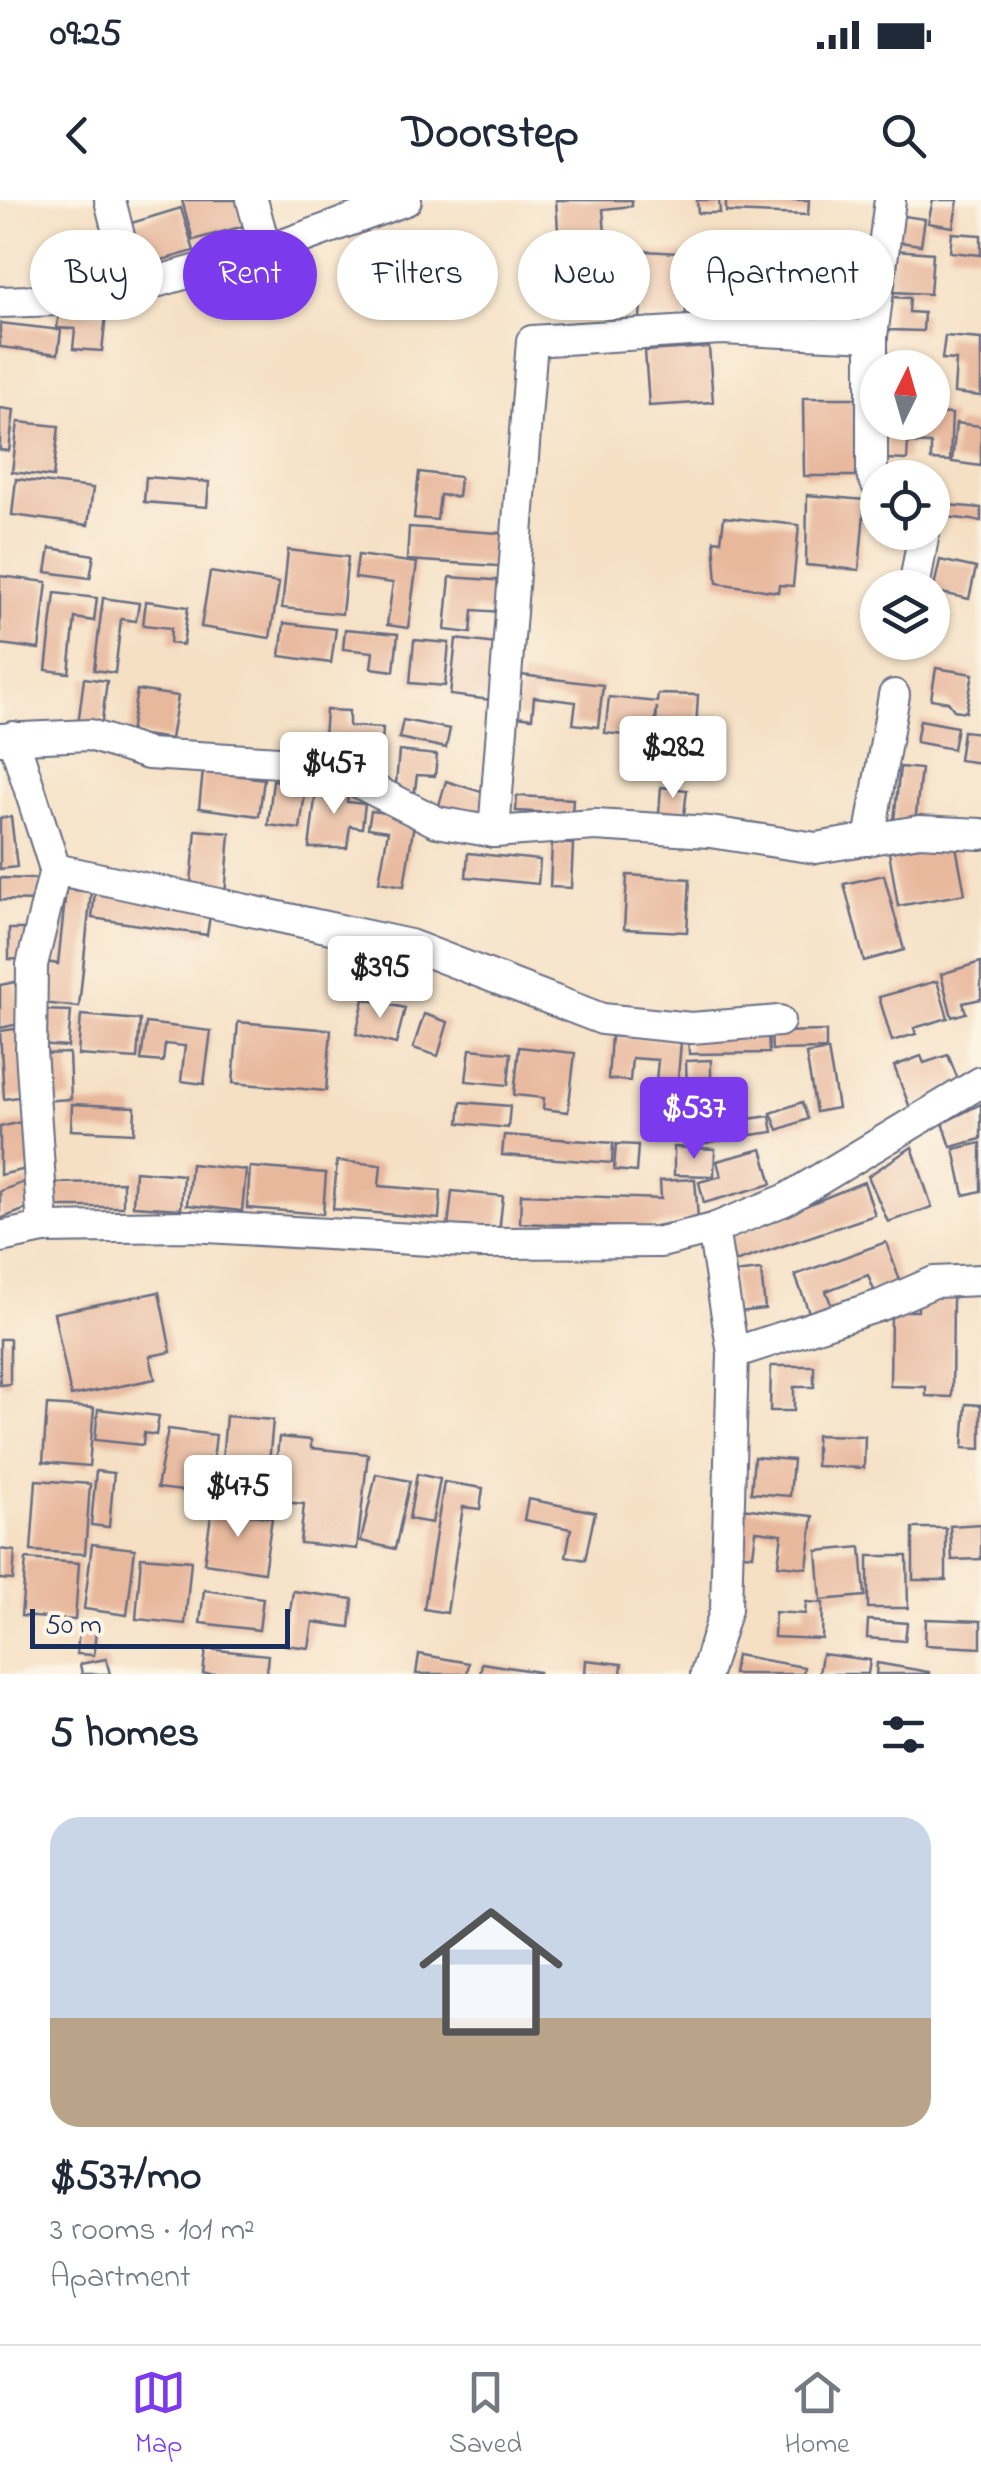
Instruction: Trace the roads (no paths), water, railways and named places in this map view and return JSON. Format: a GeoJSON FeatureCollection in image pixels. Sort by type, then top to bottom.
{"type":"FeatureCollection","features":[{"type":"Feature","properties":{"kind":"street"},"geometry":{"type":"LineString","coordinates":[[110,200],[118,230]]}},
{"type":"Feature","properties":{"kind":"street"},"geometry":{"type":"LineString","coordinates":[[252,200],[260,230]]}},
{"type":"Feature","properties":{"kind":"street"},"geometry":{"type":"LineString","coordinates":[[317,233],[406,200]]}},
{"type":"Feature","properties":{"kind":"street"},"geometry":{"type":"LineString","coordinates":[[872,460],[872,336],[890,200]]}},
{"type":"Feature","properties":{"kind":"street"},"geometry":{"type":"LineString","coordinates":[[0,302],[30,301]]}},
{"type":"Feature","properties":{"kind":"street"},"geometry":{"type":"LineString","coordinates":[[494,832],[532,341],[722,329],[872,336]]}},
{"type":"Feature","properties":{"kind":"street"},"geometry":{"type":"LineString","coordinates":[[870,840],[894,695]]}},
{"type":"Feature","properties":{"kind":"street"},"geometry":{"type":"LineString","coordinates":[[44,1228],[31,1050],[32,965],[45,924],[55,869],[6,738],[90,734],[148,754],[279,762],[342,774],[437,822],[494,832],[595,825],[710,832],[816,848],[919,832],[981,834]]}},
{"type":"Feature","properties":{"kind":"street"},"geometry":{"type":"LineString","coordinates":[[55,869],[410,944],[602,1018],[692,1028],[779,1021]]}},
{"type":"Feature","properties":{"kind":"street"},"geometry":{"type":"LineString","coordinates":[[0,1238],[44,1228],[190,1226],[481,1243],[661,1242],[714,1229],[786,1200],[981,1082]]}},
{"type":"Feature","properties":{"kind":"street"},"geometry":{"type":"LineString","coordinates":[[706,1674],[726,1610],[733,1353],[714,1229]]}},
{"type":"Feature","properties":{"kind":"street"},"geometry":{"type":"LineString","coordinates":[[733,1353],[881,1305],[934,1282],[981,1280]]}}]}
